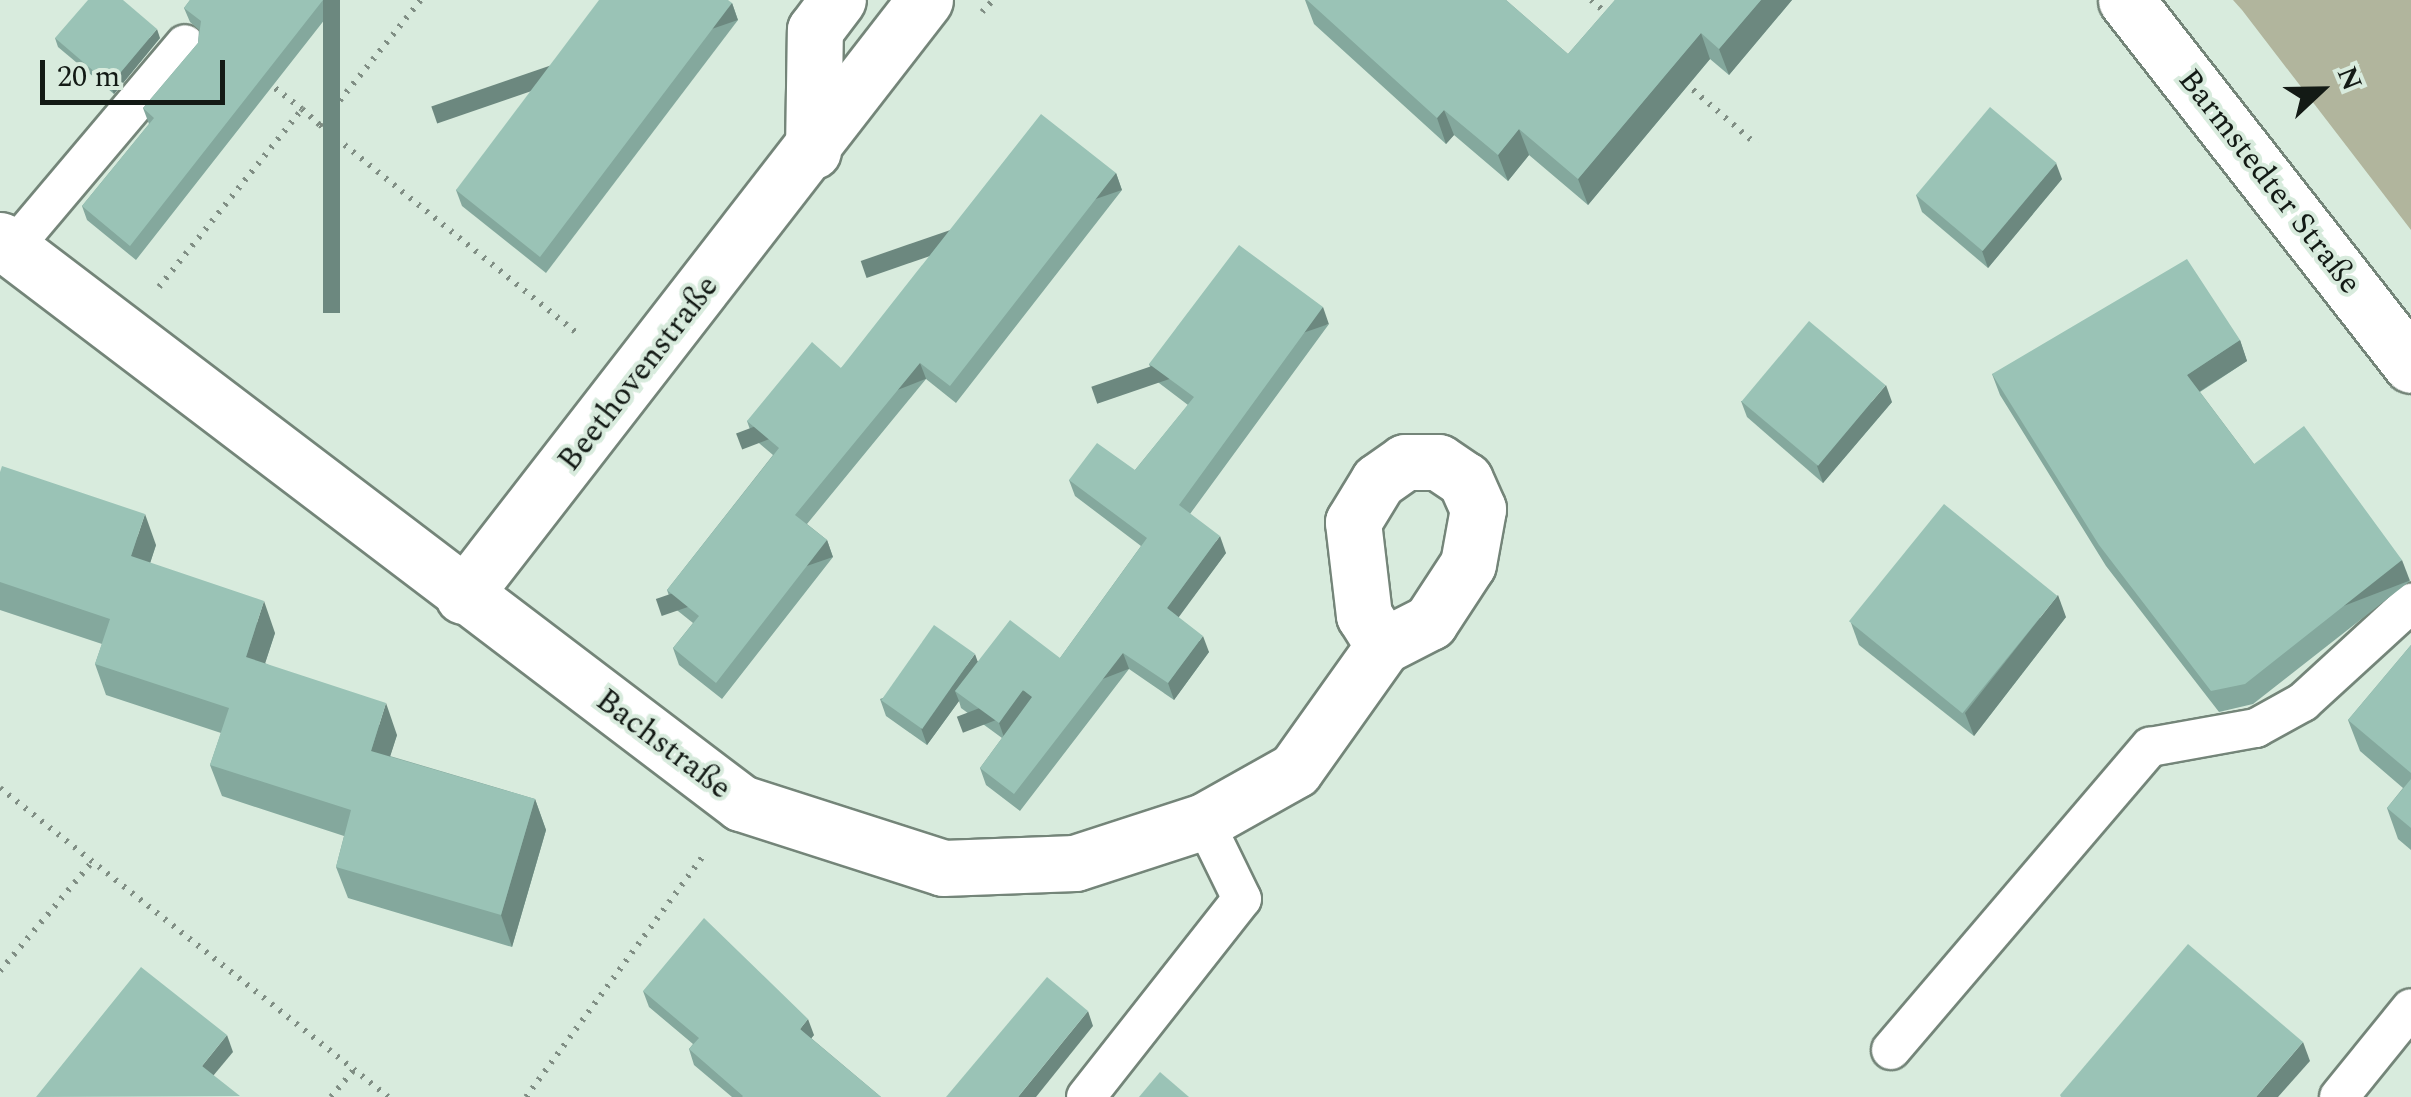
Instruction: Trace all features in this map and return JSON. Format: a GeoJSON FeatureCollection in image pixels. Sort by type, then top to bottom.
{"type":"FeatureCollection","features":[{"type":"Feature","properties":{"kind":"street"},"geometry":{"type":"LineString","coordinates":[[813,151],[816,30],[838,0]]}},
{"type":"Feature","properties":{"kind":"street","name":"Beethovenstraße"},"geometry":{"type":"LineString","coordinates":[[463,596],[813,151],[926,0]]}},
{"type":"Feature","properties":{"kind":"street","name":"Barmstedter Straße"},"geometry":{"type":"LineString","coordinates":[[2126,0],[2411,365]]}},
{"type":"Feature","properties":{"kind":"street","name":"Bachstraße"},"geometry":{"type":"LineString","coordinates":[[6,245],[463,596],[741,803],[944,868],[1075,863],[1204,821],[1295,770],[1382,646]]}},
{"type":"Feature","properties":{"kind":"lane"},"geometry":{"type":"LineString","coordinates":[[6,245],[185,44]]}},
{"type":"Feature","properties":{"kind":"lane"},"geometry":{"type":"LineString","coordinates":[[1891,1050],[2150,747],[2256,728],[2303,702],[2411,603]]}},
{"type":"Feature","properties":{"kind":"lane"},"geometry":{"type":"LineString","coordinates":[[1086,1097],[1242,898],[1204,821]]}},
{"type":"Feature","properties":{"kind":"lane"},"geometry":{"type":"LineString","coordinates":[[2338,1097],[2411,1008]]}},
{"type":"Feature","properties":{"kind":"path"},"geometry":{"type":"LineString","coordinates":[[320,125],[421,0]]}},
{"type":"Feature","properties":{"kind":"path"},"geometry":{"type":"LineString","coordinates":[[1591,0],[1621,26]]}},
{"type":"Feature","properties":{"kind":"path"},"geometry":{"type":"LineString","coordinates":[[258,74],[576,332]]}},
{"type":"Feature","properties":{"kind":"path"},"geometry":{"type":"LineString","coordinates":[[1681,79],[1756,144]]}},
{"type":"Feature","properties":{"kind":"path"},"geometry":{"type":"LineString","coordinates":[[121,334],[302,109]]}},
{"type":"Feature","properties":{"kind":"path"},"geometry":{"type":"LineString","coordinates":[[0,788],[388,1097]]}},
{"type":"Feature","properties":{"kind":"path"},"geometry":{"type":"LineString","coordinates":[[526,1097],[741,803]]}},
{"type":"Feature","properties":{"kind":"path"},"geometry":{"type":"LineString","coordinates":[[0,971],[92,862]]}},
{"type":"Feature","properties":{"kind":"path"},"geometry":{"type":"LineString","coordinates":[[330,1097],[354,1070]]}},
{"type":"Feature","properties":{"kind":"green space"},"geometry":{"type":"Polygon","coordinates":[[[2233,0],[2411,0],[2411,230],[2242,10],[2233,0]]]}},
{"type":"Feature","properties":{"kind":"building"},"geometry":{"type":"Polygon","coordinates":[[[88,0],[123,0],[157,29],[110,85],[55,38],[88,0]]]}},
{"type":"Feature","properties":{"kind":"building"},"geometry":{"type":"Polygon","coordinates":[[[190,0],[323,0],[130,246],[82,206],[154,118],[143,108],[198,43],[201,21],[184,8],[190,0]]]}},
{"type":"Feature","properties":{"kind":"building"},"geometry":{"type":"Polygon","coordinates":[[[599,0],[732,3],[540,257],[456,190],[599,0]]]}},
{"type":"Feature","properties":{"kind":"building"},"geometry":{"type":"Polygon","coordinates":[[[1307,0],[1506,0],[1568,54],[1615,0],[1761,0],[1719,49],[1701,33],[1578,179],[1519,129],[1498,155],[1444,110],[1437,118],[1307,0]]]}},
{"type":"Feature","properties":{"kind":"building"},"geometry":{"type":"Polygon","coordinates":[[[1990,107],[2057,163],[1983,251],[1916,195],[1990,107]]]}},
{"type":"Feature","properties":{"kind":"building"},"geometry":{"type":"Polygon","coordinates":[[[1041,114],[1116,173],[950,386],[920,363],[795,515],[827,540],[716,683],[673,648],[699,616],[667,590],[779,448],[747,421],[812,342],[841,368],[1041,114]]]}},
{"type":"Feature","properties":{"kind":"building"},"geometry":{"type":"Polygon","coordinates":[[[1239,245],[1323,307],[1179,505],[1220,536],[1167,608],[1203,636],[1168,683],[1123,653],[1014,794],[980,768],[1032,697],[1023,690],[999,723],[955,691],[1010,620],[1060,658],[1147,538],[1069,480],[1097,443],[1135,470],[1194,397],[1149,364],[1239,245]]]}},
{"type":"Feature","properties":{"kind":"building"},"geometry":{"type":"Polygon","coordinates":[[[2187,259],[2240,340],[2187,375],[2254,464],[2304,426],[2402,560],[2245,684],[2211,691],[2099,545],[1992,374],[2187,259]]]}},
{"type":"Feature","properties":{"kind":"building"},"geometry":{"type":"Polygon","coordinates":[[[1809,321],[1886,385],[1818,466],[1742,401],[1809,321]]]}},
{"type":"Feature","properties":{"kind":"building"},"geometry":{"type":"Polygon","coordinates":[[[2,466],[145,514],[131,556],[264,601],[246,657],[386,703],[371,751],[535,799],[501,915],[336,867],[351,810],[210,765],[229,708],[95,664],[110,619],[0,582],[2,466]]]}},
{"type":"Feature","properties":{"kind":"building"},"geometry":{"type":"Polygon","coordinates":[[[1944,504],[2057,596],[1962,713],[1849,621],[1944,504]]]}},
{"type":"Feature","properties":{"kind":"building"},"geometry":{"type":"Polygon","coordinates":[[[934,625],[975,654],[922,729],[881,700],[934,625]]]}},
{"type":"Feature","properties":{"kind":"building"},"geometry":{"type":"Polygon","coordinates":[[[2411,645],[2411,773],[2348,720],[2411,645]]]}},
{"type":"Feature","properties":{"kind":"building"},"geometry":{"type":"Polygon","coordinates":[[[2411,779],[2411,828],[2387,808],[2411,779]]]}},
{"type":"Feature","properties":{"kind":"building"},"geometry":{"type":"Polygon","coordinates":[[[704,918],[808,1019],[800,1029],[881,1097],[742,1097],[689,1049],[699,1038],[643,991],[704,918]]]}},
{"type":"Feature","properties":{"kind":"building"},"geometry":{"type":"Polygon","coordinates":[[[2188,944],[2303,1042],[2256,1097],[2061,1097],[2060,1095],[2188,944]]]}},
{"type":"Feature","properties":{"kind":"building"},"geometry":{"type":"Polygon","coordinates":[[[141,967],[227,1035],[202,1066],[240,1096],[36,1097],[141,967]]]}},
{"type":"Feature","properties":{"kind":"building"},"geometry":{"type":"Polygon","coordinates":[[[1047,977],[1088,1011],[1018,1097],[946,1097],[1047,977]]]}},
{"type":"Feature","properties":{"kind":"building"},"geometry":{"type":"Polygon","coordinates":[[[1160,1072],[1189,1097],[1139,1097],[1160,1072]]]}}]}
